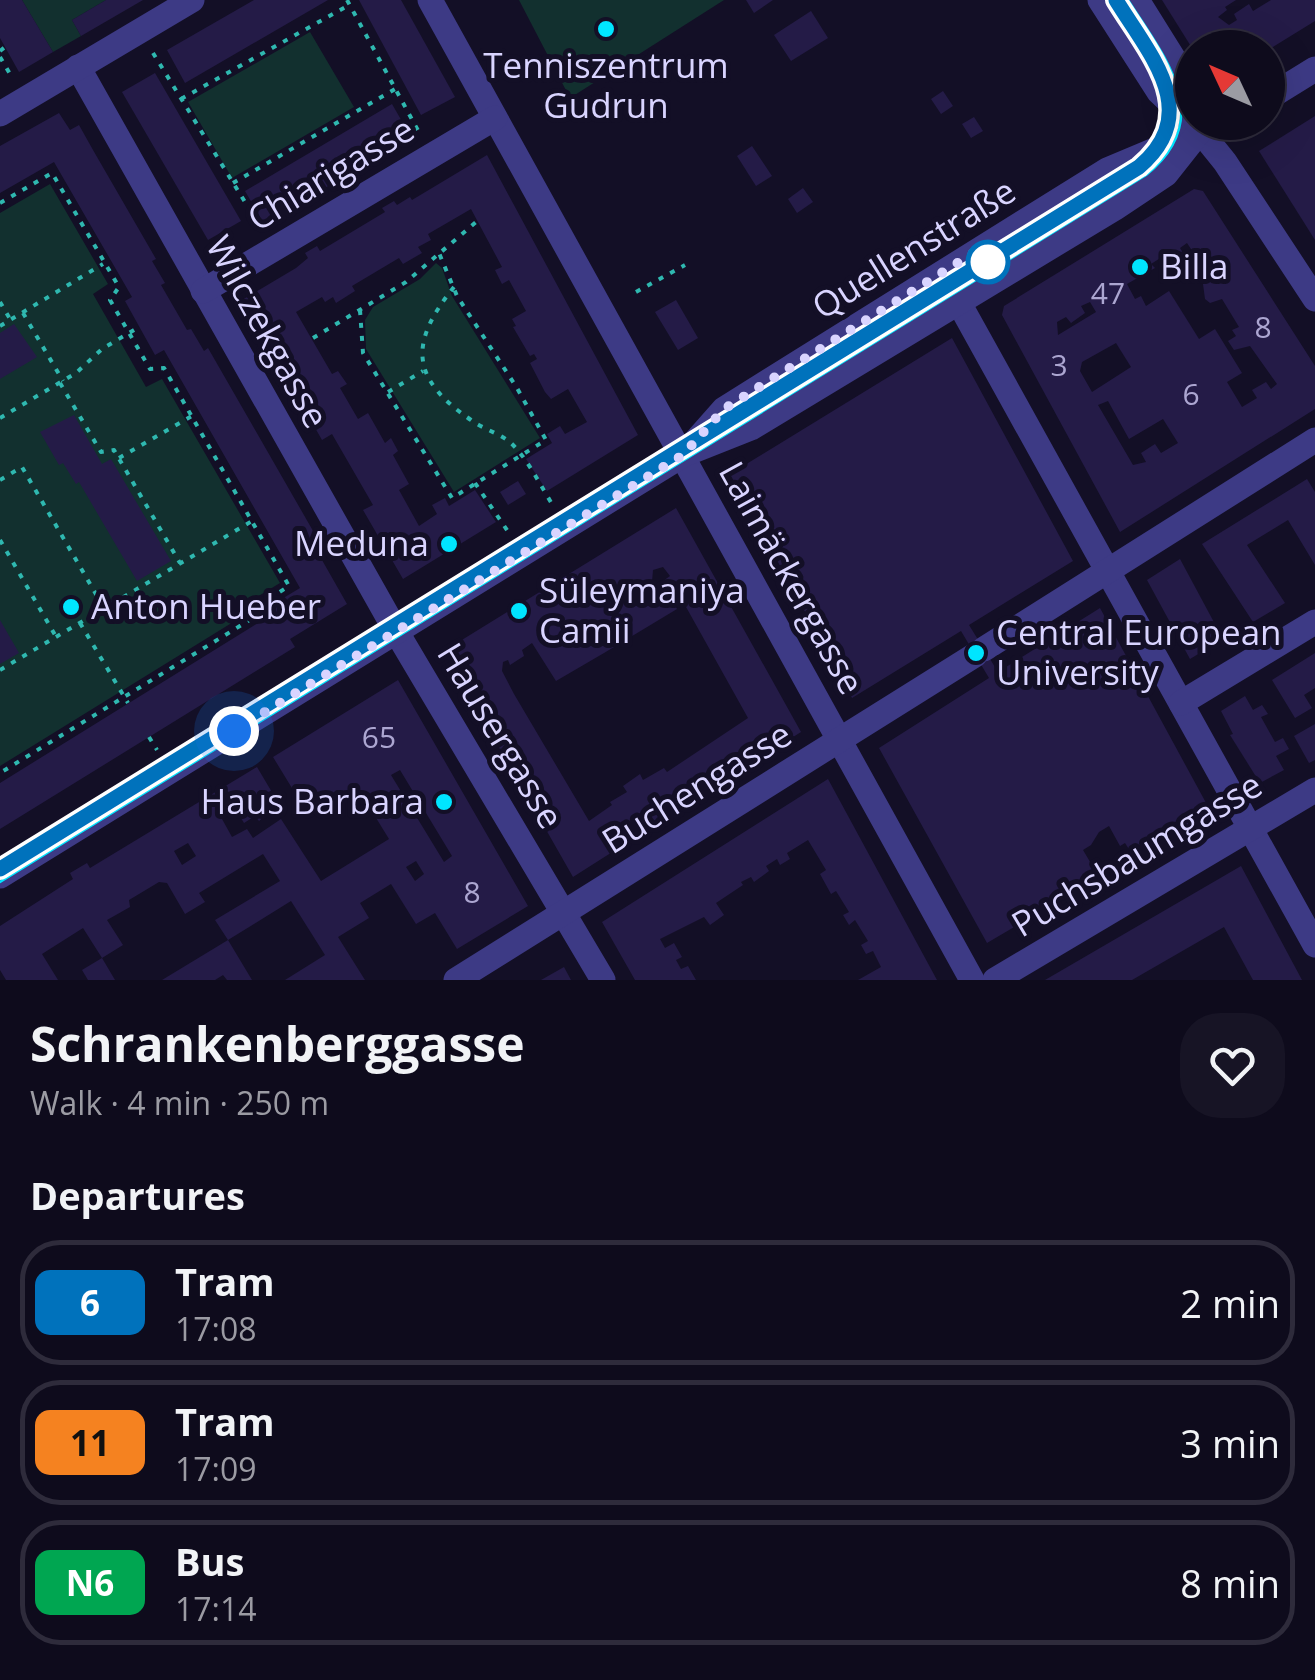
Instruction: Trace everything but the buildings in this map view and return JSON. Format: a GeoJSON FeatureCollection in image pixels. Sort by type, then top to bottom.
{"type":"FeatureCollection","features":[{"type":"Feature","properties":{"kind":"street"},"geometry":{"type":"LineString","coordinates":[[0,114],[192,0]]}},
{"type":"Feature","properties":{"kind":"street","name":"Laimäckergasse"},"geometry":{"type":"LineString","coordinates":[[430,0],[972,980]]}},
{"type":"Feature","properties":{"kind":"street"},"geometry":{"type":"LineString","coordinates":[[1100,0],[1159,92],[1175,104]]}},
{"type":"Feature","properties":{"kind":"street"},"geometry":{"type":"LineString","coordinates":[[1138,0],[1175,60]]}},
{"type":"Feature","properties":{"kind":"street","name":"Wilczekgasse"},"geometry":{"type":"LineString","coordinates":[[78,67],[396,631]]}},
{"type":"Feature","properties":{"kind":"street"},"geometry":{"type":"LineString","coordinates":[[1285,88],[1315,69]]}},
{"type":"Feature","properties":{"kind":"street","name":"Chiarigasse"},"geometry":{"type":"LineString","coordinates":[[204,291],[494,118]]}},
{"type":"Feature","properties":{"kind":"street","name":"Quellenstraße"},"geometry":{"type":"LineString","coordinates":[[683,455],[724,409],[1107,170],[1175,136]]}},
{"type":"Feature","properties":{"kind":"street","name":"Quellenstraße"},"geometry":{"type":"LineString","coordinates":[[0,876],[683,455],[751,428],[959,303],[1166,174],[1190,140]]}},
{"type":"Feature","properties":{"kind":"street"},"geometry":{"type":"LineString","coordinates":[[1212,140],[1315,299]]}},
{"type":"Feature","properties":{"kind":"street"},"geometry":{"type":"LineString","coordinates":[[959,303],[1315,945]]}},
{"type":"Feature","properties":{"kind":"street","name":"Buchengasse"},"geometry":{"type":"LineString","coordinates":[[456,980],[1315,440]]}},
{"type":"Feature","properties":{"kind":"street"},"geometry":{"type":"LineString","coordinates":[[1181,703],[1315,622]]}},
{"type":"Feature","properties":{"kind":"street","name":"Hausergasse"},"geometry":{"type":"LineString","coordinates":[[396,631],[603,980]]}},
{"type":"Feature","properties":{"kind":"street","name":"Puchsbaumgasse"},"geometry":{"type":"LineString","coordinates":[[995,980],[1315,790]]}},
{"type":"Feature","properties":{"kind":"lane"},"geometry":{"type":"LineString","coordinates":[[1121,0],[1175,82]]}},
{"type":"Feature","properties":{"kind":"path"},"geometry":{"type":"LineString","coordinates":[[181,99],[348,2],[432,156]]}},
{"type":"Feature","properties":{"kind":"path"},"geometry":{"type":"LineString","coordinates":[[160,65],[274,249]]}},
{"type":"Feature","properties":{"kind":"path"},"geometry":{"type":"LineString","coordinates":[[233,183],[395,89]]}},
{"type":"Feature","properties":{"kind":"path"},"geometry":{"type":"LineString","coordinates":[[0,203],[52,173],[119,288],[110,300],[129,333],[150,369],[164,368],[290,586],[262,604],[266,610],[0,772]]}},
{"type":"Feature","properties":{"kind":"path"},"geometry":{"type":"LineString","coordinates":[[313,338],[406,282],[476,222]]}},
{"type":"Feature","properties":{"kind":"path"},"geometry":{"type":"LineString","coordinates":[[360,310],[363,353],[452,498],[546,440],[438,254]]}},
{"type":"Feature","properties":{"kind":"path"},"geometry":{"type":"LineString","coordinates":[[0,326],[104,264]]}},
{"type":"Feature","properties":{"kind":"path"},"geometry":{"type":"LineString","coordinates":[[636,292],[685,264]]}},
{"type":"Feature","properties":{"kind":"path"},"geometry":{"type":"LineString","coordinates":[[454,287],[428,330],[422,371],[448,404],[505,439],[566,526]]}},
{"type":"Feature","properties":{"kind":"path"},"geometry":{"type":"LineString","coordinates":[[0,302],[10,320]]}},
{"type":"Feature","properties":{"kind":"path"},"geometry":{"type":"LineString","coordinates":[[23,313],[101,452],[114,450],[180,564]]}},
{"type":"Feature","properties":{"kind":"path"},"geometry":{"type":"LineString","coordinates":[[0,418],[61,382],[139,327]]}},
{"type":"Feature","properties":{"kind":"path"},"geometry":{"type":"LineString","coordinates":[[387,393],[422,371]]}},
{"type":"Feature","properties":{"kind":"path"},"geometry":{"type":"LineString","coordinates":[[119,458],[192,416]]}},
{"type":"Feature","properties":{"kind":"path"},"geometry":{"type":"LineString","coordinates":[[0,480],[22,467],[104,608]]}},
{"type":"Feature","properties":{"kind":"path"},"geometry":{"type":"LineString","coordinates":[[475,483],[522,554]]}},
{"type":"Feature","properties":{"kind":"path"},"geometry":{"type":"LineString","coordinates":[[0,670],[252,521]]}},
{"type":"Feature","properties":{"kind":"path"},"geometry":{"type":"LineString","coordinates":[[0,540],[56,637]]}},
{"type":"Feature","properties":{"kind":"path"},"geometry":{"type":"LineString","coordinates":[[80,623],[128,703]]}},
{"type":"Feature","properties":{"kind":"green space"},"geometry":{"type":"Polygon","coordinates":[[[22,0],[106,0],[72,20],[81,36],[53,52],[22,0]]]}},
{"type":"Feature","properties":{"kind":"green space","name":"Tenniszentrum Gudrun"},"geometry":{"type":"Polygon","coordinates":[[[519,0],[724,0],[570,98],[519,0]]]}},
{"type":"Feature","properties":{"kind":"green space"},"geometry":{"type":"Polygon","coordinates":[[[310,32],[354,107],[232,178],[188,102],[310,32]]]}},
{"type":"Feature","properties":{"kind":"green space"},"geometry":{"type":"Polygon","coordinates":[[[50,184],[108,284],[93,294],[146,387],[162,379],[280,583],[247,603],[251,611],[0,766],[0,213],[50,184]]]}},
{"type":"Feature","properties":{"kind":"green space"},"geometry":{"type":"Polygon","coordinates":[[[436,263],[442,268],[452,296],[540,438],[454,492],[366,349],[365,320],[373,307],[420,279],[436,263]]]}},
{"type":"Feature","properties":{"kind":"tram line","name":"6"},"geometry":{"type":"LineString","coordinates":[[0,869],[1139,167],[1156,150],[1168,128],[1169,98],[1158,68],[1116,0]]}},
{"type":"Feature","properties":{"kind":"tram line"},"geometry":{"type":"LineString","coordinates":[[0,882],[1146,175],[1167,153],[1178,132],[1181,110],[1169,66],[1128,0]]}},
{"type":"Feature","properties":{"kind":"place","name":"Tenniszentrum Gudrun"},"geometry":{"type":"Point","coordinates":[606,29]}},
{"type":"Feature","properties":{"kind":"place","name":"Billa"},"geometry":{"type":"Point","coordinates":[1140,267]}},
{"type":"Feature","properties":{"kind":"place","name":"Meduna"},"geometry":{"type":"Point","coordinates":[449,544]}},
{"type":"Feature","properties":{"kind":"place","name":"Anton Hueber"},"geometry":{"type":"Point","coordinates":[71,607]}},
{"type":"Feature","properties":{"kind":"place","name":"Süleymaniya Camii"},"geometry":{"type":"Point","coordinates":[519,611]}},
{"type":"Feature","properties":{"kind":"place","name":"Central European University"},"geometry":{"type":"Point","coordinates":[976,653]}},
{"type":"Feature","properties":{"kind":"place","name":"Haus Barbara"},"geometry":{"type":"Point","coordinates":[444,802]}},
{"type":"Feature","properties":{"kind":"route"},"geometry":{"type":"LineString","coordinates":[[234,731],[683,455],[724,409],[980,249],[988,262]]}}]}
